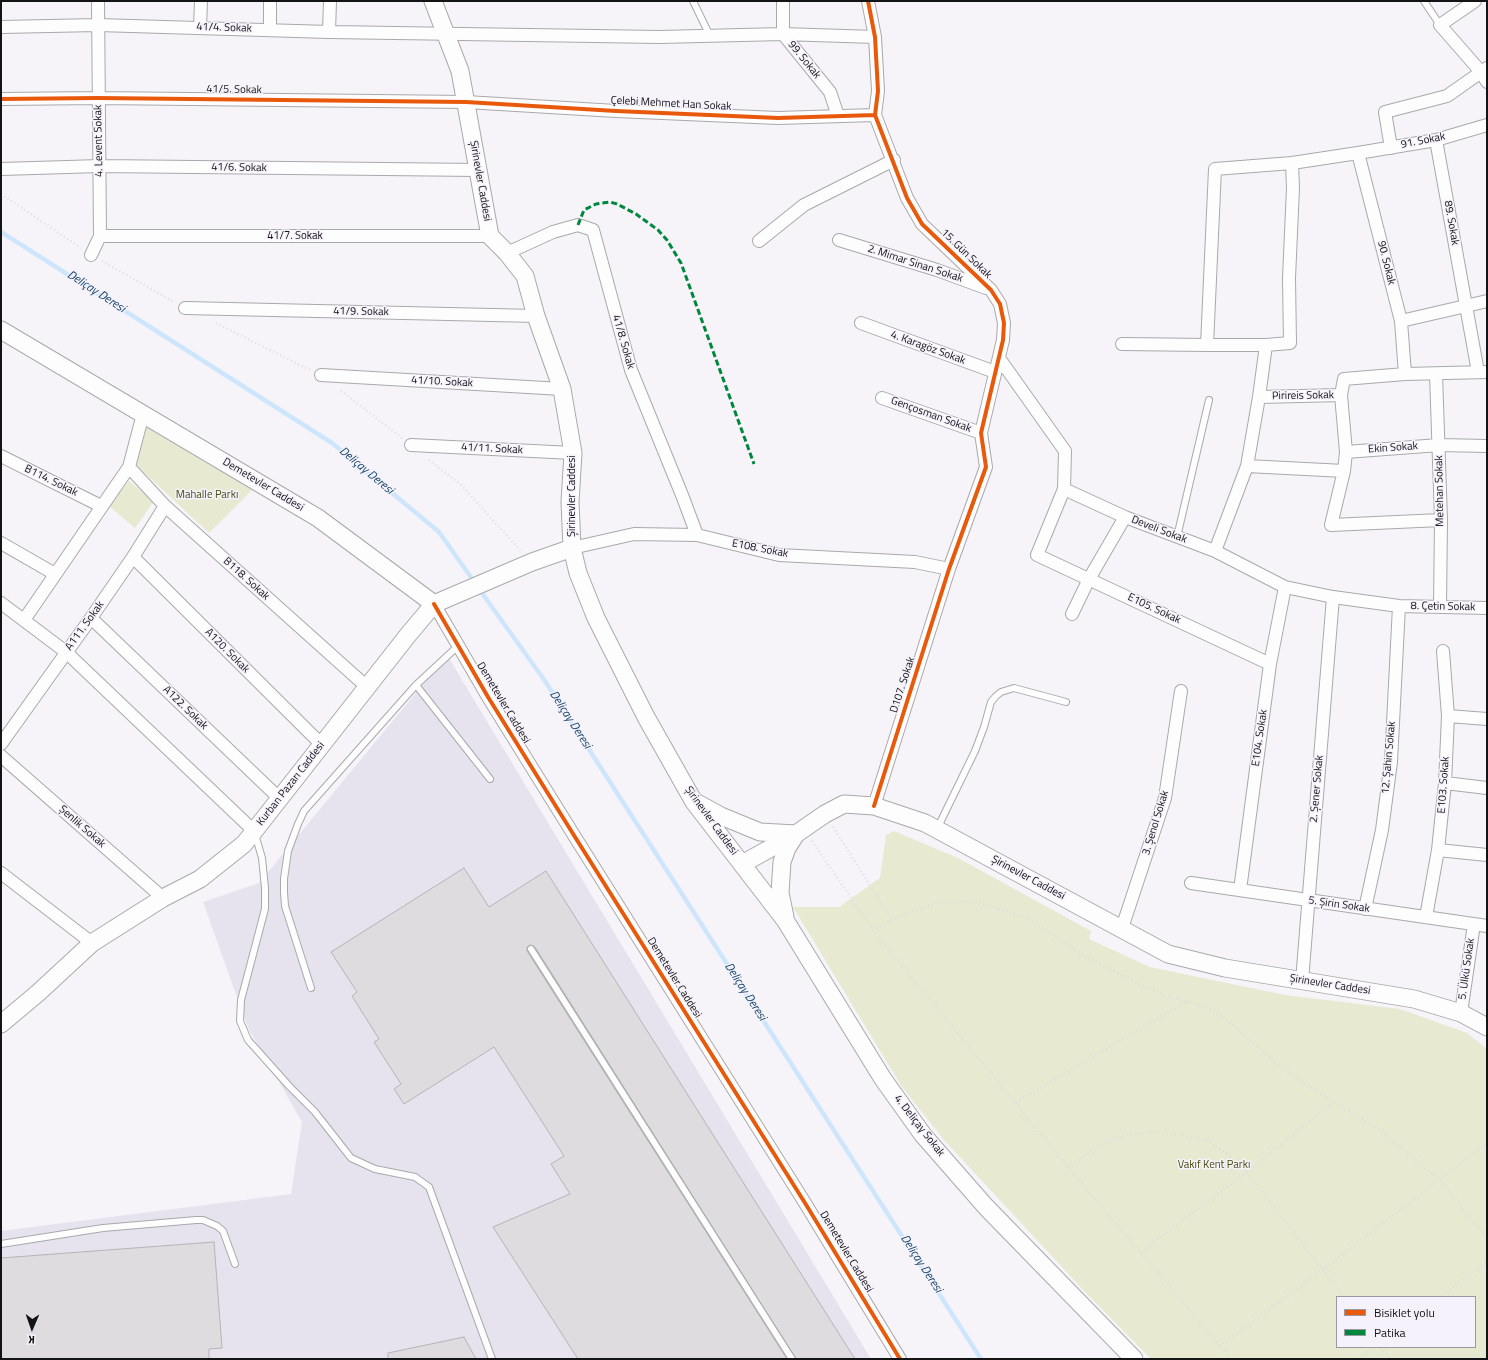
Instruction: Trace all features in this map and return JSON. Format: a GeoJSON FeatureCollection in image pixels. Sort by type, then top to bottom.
{"type":"FeatureCollection","features":[{"type":"Feature","properties":{"kind":"main road","name":"Şirinevler Caddesi"},"geometry":{"type":"LineString","coordinates":[[433,1],[460,71],[490,236],[508,253],[525,276],[536,316],[562,389],[573,453],[570,502],[572,548],[578,573],[596,618],[646,717],[694,802],[742,864],[844,804],[874,806],[925,823],[1168,954],[1225,968],[1414,999],[1461,1013],[1487,1026]]}},
{"type":"Feature","properties":{"kind":"main road","name":"Demetevler Caddesi"},"geometry":{"type":"LineString","coordinates":[[1,330],[318,518],[440,602]]}},
{"type":"Feature","properties":{"kind":"main road","name":"Kurban Pazarı Caddesi"},"geometry":{"type":"LineString","coordinates":[[1,1024],[38,993],[92,943],[163,898],[200,879],[244,844],[408,635],[440,602],[532,562],[572,548]]}},
{"type":"Feature","properties":{"kind":"main road"},"geometry":{"type":"LineString","coordinates":[[694,802],[720,816],[760,832],[800,831]]}},
{"type":"Feature","properties":{"kind":"main road"},"geometry":{"type":"LineString","coordinates":[[785,920],[780,893],[782,862],[787,848],[800,831]]}},
{"type":"Feature","properties":{"kind":"main road","name":"4. Deliçay Sokak"},"geometry":{"type":"LineString","coordinates":[[742,864],[785,920],[883,1079],[923,1135],[986,1207],[1134,1359]]}},
{"type":"Feature","properties":{"kind":"street","name":"4. Levent Sokak"},"geometry":{"type":"LineString","coordinates":[[91,255],[100,236],[98,1]]}},
{"type":"Feature","properties":{"kind":"street"},"geometry":{"type":"LineString","coordinates":[[200,28],[201,1]]}},
{"type":"Feature","properties":{"kind":"street"},"geometry":{"type":"LineString","coordinates":[[270,1],[270,30]]}},
{"type":"Feature","properties":{"kind":"street"},"geometry":{"type":"LineString","coordinates":[[329,32],[330,1]]}},
{"type":"Feature","properties":{"kind":"street","name":"99. Sokak"},"geometry":{"type":"LineString","coordinates":[[783,1],[783,34],[830,92],[838,116]]}},
{"type":"Feature","properties":{"kind":"street"},"geometry":{"type":"LineString","coordinates":[[868,1],[875,37],[878,91],[875,115]]}},
{"type":"Feature","properties":{"kind":"street"},"geometry":{"type":"LineString","coordinates":[[1475,1],[1440,25],[1484,70],[1487,82]]}},
{"type":"Feature","properties":{"kind":"street","name":"41/4. Sokak"},"geometry":{"type":"LineString","coordinates":[[1,27],[98,25],[447,34],[660,37],[783,34],[875,37]]}},
{"type":"Feature","properties":{"kind":"street"},"geometry":{"type":"LineString","coordinates":[[1391,148],[1385,112],[1447,96],[1484,70]]}},
{"type":"Feature","properties":{"kind":"street","name":"41/5. Sokak"},"geometry":{"type":"LineString","coordinates":[[1,99],[98,98],[466,102]]}},
{"type":"Feature","properties":{"kind":"street","name":"Çelebi Mehmet Han Sokak"},"geometry":{"type":"LineString","coordinates":[[466,102],[616,111],[778,118],[875,115]]}},
{"type":"Feature","properties":{"kind":"street","name":"15. Gün Sokak"},"geometry":{"type":"LineString","coordinates":[[875,115],[894,160],[907,198],[922,224],[991,290],[1000,304],[1004,323],[1003,340],[981,433],[986,467],[949,569]]}},
{"type":"Feature","properties":{"kind":"street","name":"91. Sokak"},"geometry":{"type":"LineString","coordinates":[[1207,346],[1215,169],[1292,163],[1391,148],[1436,140],[1487,125]]}},
{"type":"Feature","properties":{"kind":"street","name":"89. Sokak"},"geometry":{"type":"LineString","coordinates":[[1436,140],[1466,305],[1483,372]]}},
{"type":"Feature","properties":{"kind":"street","name":"90. Sokak"},"geometry":{"type":"LineString","coordinates":[[1358,153],[1401,321],[1405,374]]}},
{"type":"Feature","properties":{"kind":"street"},"geometry":{"type":"LineString","coordinates":[[759,241],[804,205],[894,160]]}},
{"type":"Feature","properties":{"kind":"street"},"geometry":{"type":"LineString","coordinates":[[1122,344],[1207,346],[1290,343],[1289,278],[1293,188],[1292,163]]}},
{"type":"Feature","properties":{"kind":"street","name":"41/6. Sokak"},"geometry":{"type":"LineString","coordinates":[[1,169],[100,166],[478,170]]}},
{"type":"Feature","properties":{"kind":"street","name":"41/8. Sokak"},"geometry":{"type":"LineString","coordinates":[[508,253],[553,232],[578,225],[593,230],[631,370],[697,536]]}},
{"type":"Feature","properties":{"kind":"street","name":"41/7. Sokak"},"geometry":{"type":"LineString","coordinates":[[100,236],[490,236]]}},
{"type":"Feature","properties":{"kind":"street","name":"2. Mimar Sinan Sokak"},"geometry":{"type":"LineString","coordinates":[[839,240],[937,270],[991,290]]}},
{"type":"Feature","properties":{"kind":"street"},"geometry":{"type":"LineString","coordinates":[[1401,321],[1487,301]]}},
{"type":"Feature","properties":{"kind":"street","name":"41/9. Sokak"},"geometry":{"type":"LineString","coordinates":[[185,308],[536,316]]}},
{"type":"Feature","properties":{"kind":"street","name":"4. Karagöz Sokak"},"geometry":{"type":"LineString","coordinates":[[861,323],[995,372]]}},
{"type":"Feature","properties":{"kind":"street"},"geometry":{"type":"LineString","coordinates":[[1215,552],[1247,466],[1266,345]]}},
{"type":"Feature","properties":{"kind":"street"},"geometry":{"type":"LineString","coordinates":[[999,358],[1064,451],[1064,489]]}},
{"type":"Feature","properties":{"kind":"street"},"geometry":{"type":"LineString","coordinates":[[1405,374],[1483,372]]}},
{"type":"Feature","properties":{"kind":"street","name":"Pirireis Sokak"},"geometry":{"type":"LineString","coordinates":[[1259,397],[1341,395],[1344,379],[1405,374]]}},
{"type":"Feature","properties":{"kind":"street","name":"Metehan Sokak"},"geometry":{"type":"LineString","coordinates":[[1436,374],[1441,520],[1440,607]]}},
{"type":"Feature","properties":{"kind":"street","name":"41/10. Sokak"},"geometry":{"type":"LineString","coordinates":[[321,376],[562,389]]}},
{"type":"Feature","properties":{"kind":"street"},"geometry":{"type":"LineString","coordinates":[[1341,395],[1346,452],[1344,471],[1331,525],[1441,520]]}},
{"type":"Feature","properties":{"kind":"street","name":"Gençosman Sokak"},"geometry":{"type":"LineString","coordinates":[[882,398],[981,433]]}},
{"type":"Feature","properties":{"kind":"street"},"geometry":{"type":"LineString","coordinates":[[24,620],[54,574],[129,467],[143,414]]}},
{"type":"Feature","properties":{"kind":"street","name":"41/11. Sokak"},"geometry":{"type":"LineString","coordinates":[[411,445],[573,453]]}},
{"type":"Feature","properties":{"kind":"street","name":"Ekin Sokak"},"geometry":{"type":"LineString","coordinates":[[1346,452],[1439,445],[1487,446]]}},
{"type":"Feature","properties":{"kind":"street","name":"B114. Sokak"},"geometry":{"type":"LineString","coordinates":[[1,456],[101,506]]}},
{"type":"Feature","properties":{"kind":"street"},"geometry":{"type":"LineString","coordinates":[[1247,466],[1344,471]]}},
{"type":"Feature","properties":{"kind":"street","name":"B118. Sokak"},"geometry":{"type":"LineString","coordinates":[[129,467],[165,506],[367,687]]}},
{"type":"Feature","properties":{"kind":"street","name":"Develi Sokak"},"geometry":{"type":"LineString","coordinates":[[1064,489],[1125,517],[1215,552],[1285,587],[1333,597],[1399,606]]}},
{"type":"Feature","properties":{"kind":"street","name":"E105. Sokak"},"geometry":{"type":"LineString","coordinates":[[1064,489],[1037,555],[1270,664]]}},
{"type":"Feature","properties":{"kind":"street","name":"A111. Sokak"},"geometry":{"type":"LineString","coordinates":[[1,744],[91,618],[133,557],[165,506]]}},
{"type":"Feature","properties":{"kind":"street"},"geometry":{"type":"LineString","coordinates":[[1072,614],[1088,579],[1125,517]]}},
{"type":"Feature","properties":{"kind":"street","name":"E108. Sokak"},"geometry":{"type":"LineString","coordinates":[[572,548],[634,534],[697,536],[779,555],[915,562],[949,569]]}},
{"type":"Feature","properties":{"kind":"street"},"geometry":{"type":"LineString","coordinates":[[1,543],[54,574]]}},
{"type":"Feature","properties":{"kind":"street","name":"A120. Sokak"},"geometry":{"type":"LineString","coordinates":[[133,557],[322,744]]}},
{"type":"Feature","properties":{"kind":"street","name":"D107. Sokak"},"geometry":{"type":"LineString","coordinates":[[874,806],[949,569]]}},
{"type":"Feature","properties":{"kind":"street","name":"E104. Sokak"},"geometry":{"type":"LineString","coordinates":[[1240,890],[1270,664],[1285,587]]}},
{"type":"Feature","properties":{"kind":"street","name":"2. Şener Sokak"},"geometry":{"type":"LineString","coordinates":[[1302,981],[1333,597]]}},
{"type":"Feature","properties":{"kind":"street","name":"Demetevler Caddesi"},"geometry":{"type":"LineString","coordinates":[[440,602],[458,646],[488,697],[805,1203],[900,1359]]}},
{"type":"Feature","properties":{"kind":"street"},"geometry":{"type":"LineString","coordinates":[[1,603],[66,652],[254,830]]}},
{"type":"Feature","properties":{"kind":"street","name":"8. Çetin Sokak"},"geometry":{"type":"LineString","coordinates":[[1399,606],[1487,608]]}},
{"type":"Feature","properties":{"kind":"street","name":"12. Şahin Sokak"},"geometry":{"type":"LineString","coordinates":[[1365,908],[1382,830],[1391,762],[1399,606]]}},
{"type":"Feature","properties":{"kind":"street","name":"A122. Sokak"},"geometry":{"type":"LineString","coordinates":[[91,618],[279,798]]}},
{"type":"Feature","properties":{"kind":"street","name":"E103. Sokak"},"geometry":{"type":"LineString","coordinates":[[1426,918],[1438,850],[1445,783],[1448,716],[1443,651]]}},
{"type":"Feature","properties":{"kind":"street","name":"3. Şenol Sokak"},"geometry":{"type":"LineString","coordinates":[[1122,928],[1165,798],[1181,691]]}},
{"type":"Feature","properties":{"kind":"street"},"geometry":{"type":"LineString","coordinates":[[1448,716],[1487,719]]}},
{"type":"Feature","properties":{"kind":"street","name":"Şenlik Sokak"},"geometry":{"type":"LineString","coordinates":[[1,756],[163,898]]}},
{"type":"Feature","properties":{"kind":"street"},"geometry":{"type":"LineString","coordinates":[[1445,783],[1487,788]]}},
{"type":"Feature","properties":{"kind":"street"},"geometry":{"type":"LineString","coordinates":[[1438,850],[1487,855]]}},
{"type":"Feature","properties":{"kind":"street"},"geometry":{"type":"LineString","coordinates":[[1,873],[92,943]]}},
{"type":"Feature","properties":{"kind":"street","name":"5. Şirin Sokak"},"geometry":{"type":"LineString","coordinates":[[1191,883],[1487,926]]}},
{"type":"Feature","properties":{"kind":"street","name":"5. Ülkü Sokak"},"geometry":{"type":"LineString","coordinates":[[1461,1013],[1474,924]]}},
{"type":"Feature","properties":{"kind":"lane"},"geometry":{"type":"LineString","coordinates":[[693,1],[710,36]]}},
{"type":"Feature","properties":{"kind":"lane"},"geometry":{"type":"LineString","coordinates":[[1424,1],[1440,25]]}},
{"type":"Feature","properties":{"kind":"lane"},"geometry":{"type":"LineString","coordinates":[[1177,537],[1209,400]]}},
{"type":"Feature","properties":{"kind":"lane"},"geometry":{"type":"LineString","coordinates":[[311,988],[285,906],[285,872],[292,837],[304,811],[416,685],[458,646]]}},
{"type":"Feature","properties":{"kind":"lane"},"geometry":{"type":"LineString","coordinates":[[416,685],[490,779]]}},
{"type":"Feature","properties":{"kind":"lane"},"geometry":{"type":"LineString","coordinates":[[937,830],[975,751],[991,702],[996,696],[1001,692],[1014,688],[1066,702]]}},
{"type":"Feature","properties":{"kind":"lane"},"geometry":{"type":"LineString","coordinates":[[254,830],[262,858],[265,888],[265,909],[241,1000],[240,1021],[248,1040],[290,1087],[315,1112],[351,1158],[375,1169],[416,1176],[429,1187],[492,1359]]}},
{"type":"Feature","properties":{"kind":"lane"},"geometry":{"type":"LineString","coordinates":[[531,949],[792,1359]]}},
{"type":"Feature","properties":{"kind":"lane"},"geometry":{"type":"LineString","coordinates":[[1,1244],[103,1228],[203,1220],[217,1226],[223,1231],[235,1264]]}},
{"type":"Feature","properties":{"kind":"path"},"geometry":{"type":"LineString","coordinates":[[1,194],[91,255],[185,308]]}},
{"type":"Feature","properties":{"kind":"path"},"geometry":{"type":"LineString","coordinates":[[214,322],[321,376],[461,485],[532,562]]}},
{"type":"Feature","properties":{"kind":"path"},"geometry":{"type":"LineString","coordinates":[[825,814],[892,920]]}},
{"type":"Feature","properties":{"kind":"path"},"geometry":{"type":"LineString","coordinates":[[800,831],[873,930],[1068,1167],[1231,1359]]}},
{"type":"Feature","properties":{"kind":"path"},"geometry":{"type":"LineString","coordinates":[[873,930],[892,920],[934,904],[968,902],[1012,912],[1026,917],[1083,955],[1123,976],[1164,995],[1202,1005],[1216,1012],[1237,1028],[1262,1052],[1303,1083],[1377,1128],[1440,1180],[1487,1238]]}},
{"type":"Feature","properties":{"kind":"path"},"geometry":{"type":"LineString","coordinates":[[1016,1102],[1187,1002]]}},
{"type":"Feature","properties":{"kind":"path"},"geometry":{"type":"LineString","coordinates":[[1141,1252],[1247,1172],[1334,1102]]}},
{"type":"Feature","properties":{"kind":"path"},"geometry":{"type":"LineString","coordinates":[[1068,1167],[1107,1141],[1132,1134],[1156,1132],[1182,1135],[1208,1142],[1227,1154],[1247,1172],[1324,1269],[1343,1296]]}},
{"type":"Feature","properties":{"kind":"path"},"geometry":{"type":"LineString","coordinates":[[1220,1346],[1324,1269],[1487,1144]]}},
{"type":"Feature","properties":{"kind":"path"},"geometry":{"type":"LineString","coordinates":[[1441,1296],[1487,1261]]}},
{"type":"Feature","properties":{"kind":"path"},"geometry":{"type":"LineString","coordinates":[[1358,1359],[1373,1348]]}},
{"type":"Feature","properties":{"kind":"path"},"geometry":{"type":"LineString","coordinates":[[1382,1348],[1391,1359]]}},
{"type":"Feature","properties":{"kind":"shaded area"},"geometry":{"type":"Polygon","coordinates":[[[447,655],[871,1359],[1,1359],[1,1231],[291,1194],[302,1122],[248,1028],[203,902],[259,883],[447,655]]]}},
{"type":"Feature","properties":{"kind":"green space","name":"Mahalle Parkı"},"geometry":{"type":"Polygon","coordinates":[[[146,427],[252,490],[209,533],[133,462],[146,427]]]}},
{"type":"Feature","properties":{"kind":"green space"},"geometry":{"type":"Polygon","coordinates":[[[129,481],[154,501],[135,528],[109,506],[129,481]]]}},
{"type":"Feature","properties":{"kind":"green space","name":"Vakıf Kent Parkı"},"geometry":{"type":"Polygon","coordinates":[[[894,831],[958,858],[1091,931],[1089,939],[1150,967],[1285,995],[1400,1009],[1467,1033],[1487,1049],[1487,1359],[1151,1359],[1086,1293],[944,1140],[902,1087],[793,907],[839,907],[880,878],[886,835],[894,831]]]}},
{"type":"Feature","properties":{"kind":"building"},"geometry":{"type":"Polygon","coordinates":[[[464,868],[489,907],[546,871],[855,1359],[796,1359],[535,947],[530,945],[527,947],[527,951],[787,1359],[578,1359],[493,1227],[570,1194],[551,1164],[564,1156],[494,1047],[404,1104],[394,1089],[401,1084],[374,1042],[379,1039],[352,996],[357,992],[331,952],[464,868]]]}},
{"type":"Feature","properties":{"kind":"building"},"geometry":{"type":"Polygon","coordinates":[[[214,1242],[222,1348],[209,1349],[209,1359],[1,1359],[1,1258],[214,1242]]]}},
{"type":"Feature","properties":{"kind":"building"},"geometry":{"type":"Polygon","coordinates":[[[464,1337],[476,1359],[388,1359],[388,1353],[464,1337]]]}},
{"type":"Feature","properties":{"kind":"waterway","name":"Deliçay Deresi"},"geometry":{"type":"LineString","coordinates":[[1,232],[332,443],[439,532],[475,583]]}},
{"type":"Feature","properties":{"kind":"waterway","name":"Deliçay Deresi"},"geometry":{"type":"LineString","coordinates":[[479,589],[545,681],[981,1359]]}},
{"type":"Feature","properties":{"kind":"marked path"},"geometry":{"type":"LineString","coordinates":[[578,225],[584,210],[596,204],[610,202],[636,214],[658,230],[667,240],[681,263],[754,464]]}},
{"type":"Feature","properties":{"kind":"cycle path"},"geometry":{"type":"LineString","coordinates":[[868,1],[875,37],[878,91],[875,115],[907,198],[922,224],[991,290],[1000,304],[1004,323],[1003,340],[981,433],[986,467],[949,569],[874,806]]}},
{"type":"Feature","properties":{"kind":"cycle path"},"geometry":{"type":"LineString","coordinates":[[1,99],[98,98],[466,102],[616,111],[778,118],[875,115]]}},
{"type":"Feature","properties":{"kind":"cycle path"},"geometry":{"type":"LineString","coordinates":[[434,604],[488,697],[805,1203],[900,1359]]}}]}
